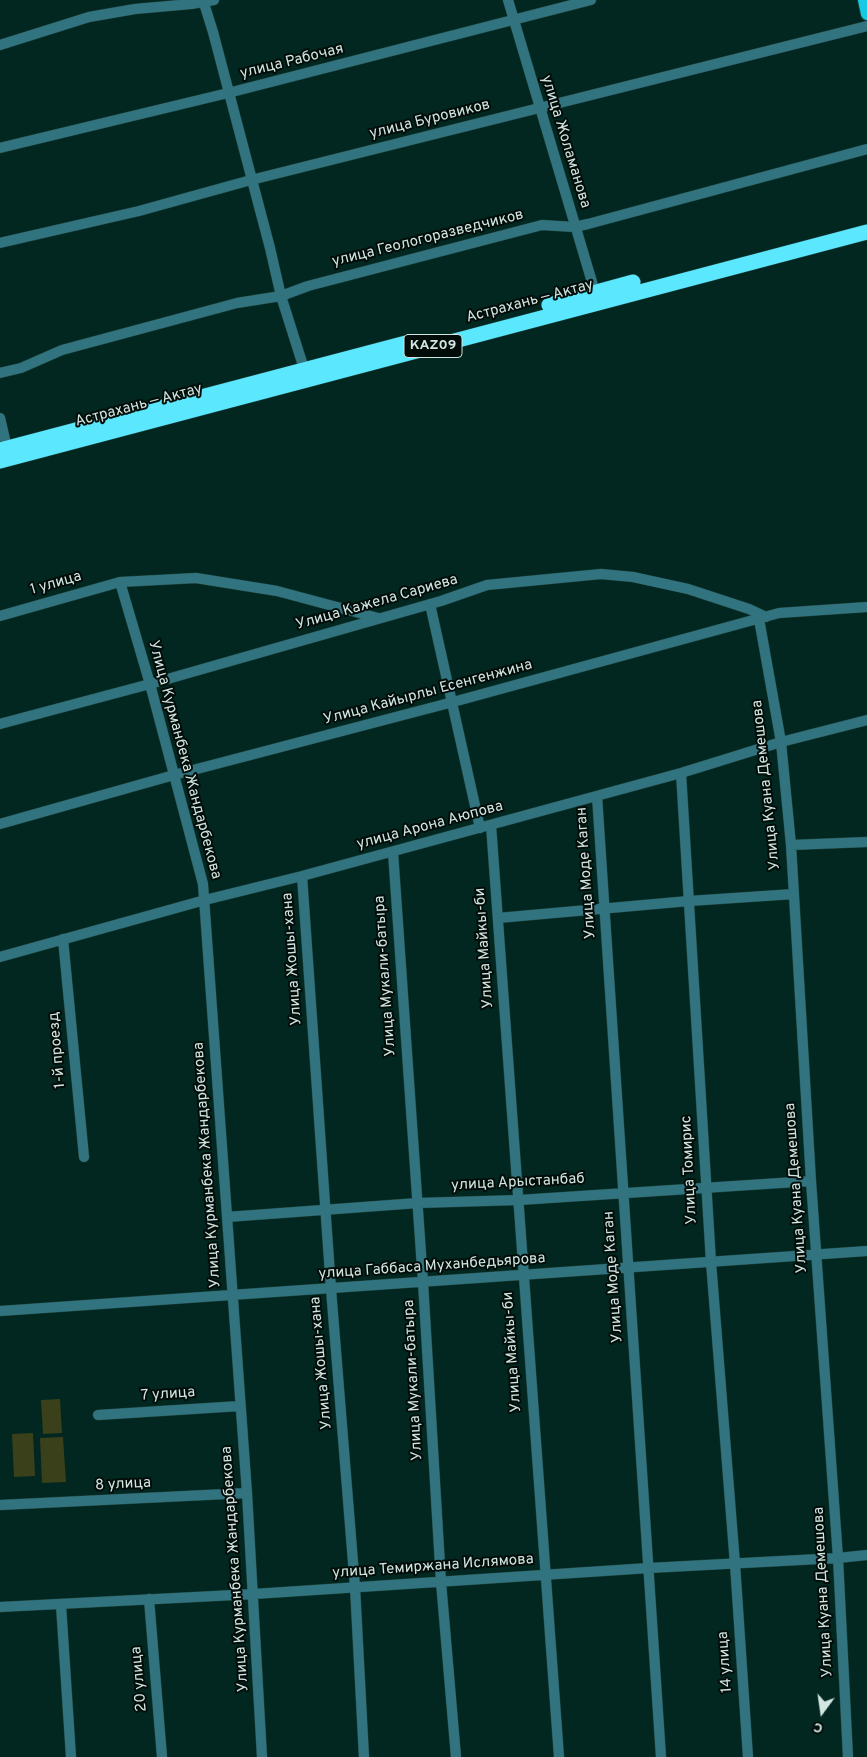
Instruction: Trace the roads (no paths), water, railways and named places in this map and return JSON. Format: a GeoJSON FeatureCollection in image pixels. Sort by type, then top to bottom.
{"type":"FeatureCollection","features":[{"type":"Feature","properties":{"kind":"highway","name":"Астрахань — Актау"},"geometry":{"type":"LineString","coordinates":[[422,344],[595,292],[867,222]]}},
{"type":"Feature","properties":{"kind":"highway","name":"Астрахань — Актау"},"geometry":{"type":"LineString","coordinates":[[2,453],[422,344],[867,232]]}},
{"type":"Feature","properties":{"kind":"highway"},"geometry":{"type":"LineString","coordinates":[[847,237],[858,238],[867,242]]}},
{"type":"Feature","properties":{"kind":"main road"},"geometry":{"type":"LineString","coordinates":[[864,0],[867,14]]}},
{"type":"Feature","properties":{"kind":"street","name":"улица Жоламанова"},"geometry":{"type":"LineString","coordinates":[[508,0],[574,227],[595,292]]}},
{"type":"Feature","properties":{"kind":"street","name":"улица Рабочая"},"geometry":{"type":"LineString","coordinates":[[0,148],[228,93],[590,0]]}},
{"type":"Feature","properties":{"kind":"street"},"geometry":{"type":"LineString","coordinates":[[0,45],[89,17],[135,9],[207,1],[228,93],[281,296],[306,374]]}},
{"type":"Feature","properties":{"kind":"street","name":"улица Буровиков"},"geometry":{"type":"LineString","coordinates":[[0,243],[140,211],[251,180],[867,26]]}},
{"type":"Feature","properties":{"kind":"street","name":"улица Геологоразведчиков"},"geometry":{"type":"LineString","coordinates":[[0,373],[21,368],[62,350],[237,303],[281,296],[308,286],[542,225],[574,227],[867,149]]}},
{"type":"Feature","properties":{"kind":"street"},"geometry":{"type":"LineString","coordinates":[[0,418],[2,453]]}},
{"type":"Feature","properties":{"kind":"street","name":"Улица Кажела Сариева"},"geometry":{"type":"LineString","coordinates":[[0,724],[150,684],[378,619],[487,585],[601,574],[634,577],[688,589],[749,609],[763,618]]}},
{"type":"Feature","properties":{"kind":"street","name":"1 улица"},"geometry":{"type":"LineString","coordinates":[[0,616],[120,582],[196,578],[277,591],[378,619]]}},
{"type":"Feature","properties":{"kind":"street","name":"Улица Курманбека Жандарбекова"},"geometry":{"type":"LineString","coordinates":[[120,582],[150,684],[203,884],[254,1594],[262,1757]]}},
{"type":"Feature","properties":{"kind":"street"},"geometry":{"type":"LineString","coordinates":[[430,604],[480,828]]}},
{"type":"Feature","properties":{"kind":"street","name":"Улица Кайырлы Есенгенжина"},"geometry":{"type":"LineString","coordinates":[[0,824],[174,775],[453,702],[779,613],[867,607]]}},
{"type":"Feature","properties":{"kind":"street","name":"Улица Куана Демешова"},"geometry":{"type":"LineString","coordinates":[[763,618],[781,742],[791,845],[811,1180],[838,1558],[848,1757]]}},
{"type":"Feature","properties":{"kind":"street","name":"улица Арона Аюпова"},"geometry":{"type":"LineString","coordinates":[[0,957],[204,900],[393,852],[681,773],[781,742],[867,720]]}},
{"type":"Feature","properties":{"kind":"street","name":"Улица Томирис"},"geometry":{"type":"LineString","coordinates":[[681,773],[711,1262],[735,1564]]}},
{"type":"Feature","properties":{"kind":"street","name":"Улица Моде Каган"},"geometry":{"type":"LineString","coordinates":[[597,796],[661,1757]]}},
{"type":"Feature","properties":{"kind":"street","name":"Улица Майкы-би"},"geometry":{"type":"LineString","coordinates":[[491,825],[559,1757]]}},
{"type":"Feature","properties":{"kind":"street"},"geometry":{"type":"LineString","coordinates":[[791,845],[867,842]]}},
{"type":"Feature","properties":{"kind":"street","name":"Улица Мукали-батыра"},"geometry":{"type":"LineString","coordinates":[[393,852],[418,1203],[441,1582],[456,1757]]}},
{"type":"Feature","properties":{"kind":"street","name":"Улица Жошы-хана"},"geometry":{"type":"LineString","coordinates":[[302,876],[325,1210],[355,1587],[364,1757]]}},
{"type":"Feature","properties":{"kind":"street"},"geometry":{"type":"LineString","coordinates":[[498,918],[794,894]]}},
{"type":"Feature","properties":{"kind":"street","name":"1-й проезд"},"geometry":{"type":"LineString","coordinates":[[63,939],[84,1157]]}},
{"type":"Feature","properties":{"kind":"street","name":"улица Арыстанбаб"},"geometry":{"type":"LineString","coordinates":[[227,1217],[418,1203],[519,1200],[811,1180]]}},
{"type":"Feature","properties":{"kind":"street","name":"улица Габбаса Муханбедьярова"},"geometry":{"type":"LineString","coordinates":[[0,1311],[867,1251]]}},
{"type":"Feature","properties":{"kind":"street","name":"7 улица"},"geometry":{"type":"LineString","coordinates":[[98,1415],[240,1406]]}},
{"type":"Feature","properties":{"kind":"street","name":"8 улица"},"geometry":{"type":"LineString","coordinates":[[0,1505],[247,1493]]}},
{"type":"Feature","properties":{"kind":"street","name":"улица Темиржана Ислямова"},"geometry":{"type":"LineString","coordinates":[[0,1607],[254,1594],[867,1555]]}},
{"type":"Feature","properties":{"kind":"street","name":"14 улица"},"geometry":{"type":"LineString","coordinates":[[735,1564],[748,1757]]}},
{"type":"Feature","properties":{"kind":"street","name":"20 улица"},"geometry":{"type":"LineString","coordinates":[[149,1598],[162,1757]]}},
{"type":"Feature","properties":{"kind":"street"},"geometry":{"type":"LineString","coordinates":[[61,1604],[72,1757]]}}]}
